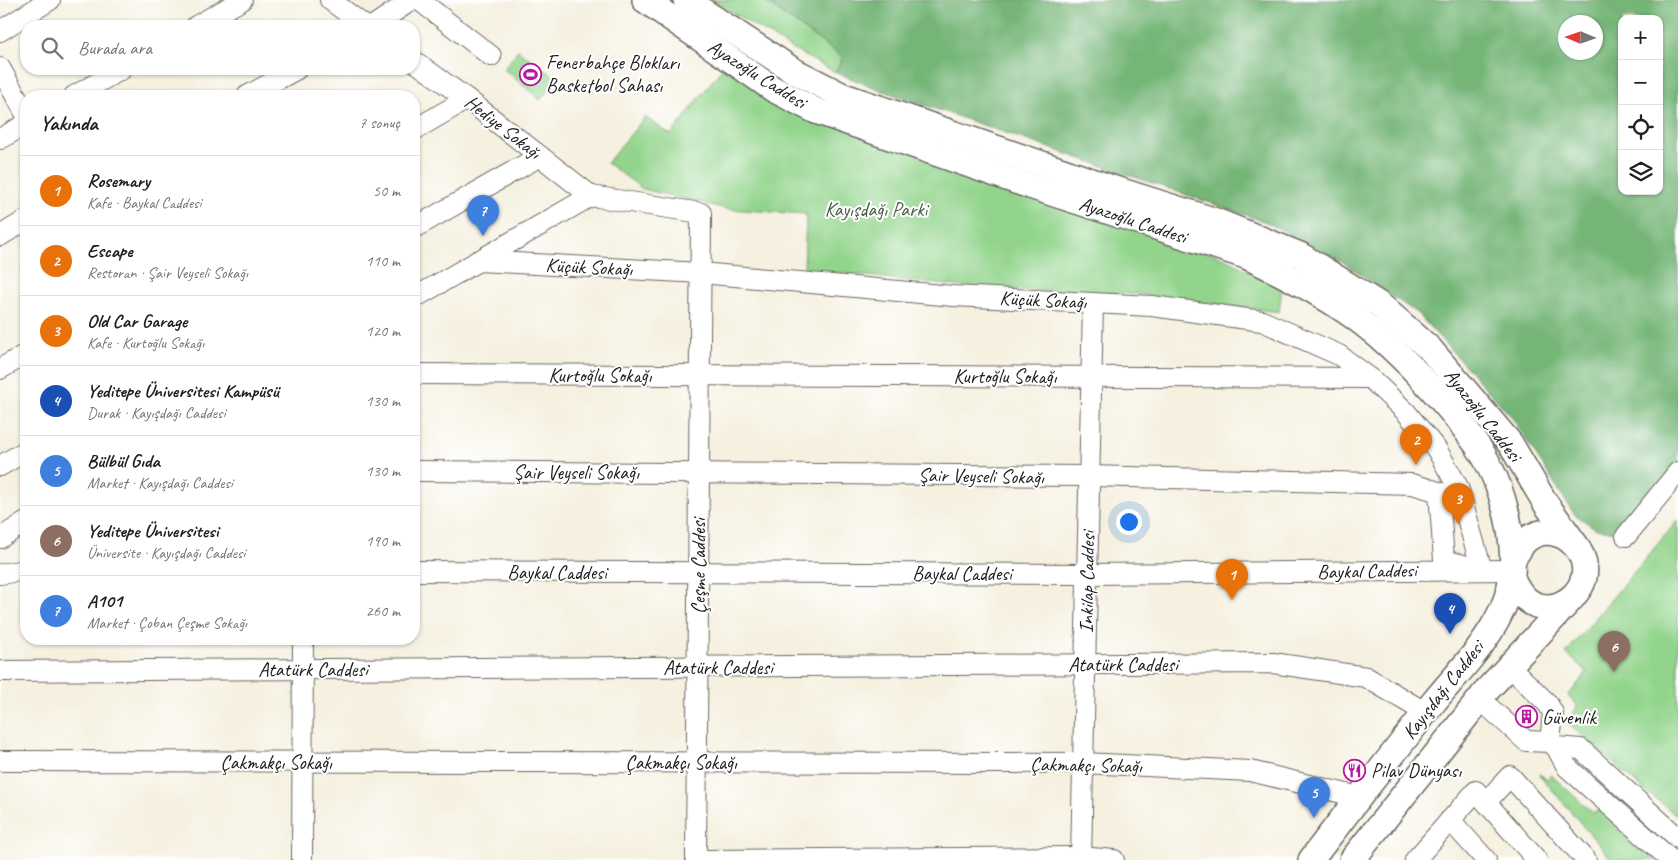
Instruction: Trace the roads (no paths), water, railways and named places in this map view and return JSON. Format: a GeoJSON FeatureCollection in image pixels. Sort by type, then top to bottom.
{"type":"FeatureCollection","features":[{"type":"Feature","properties":{"kind":"main road","name":"Ayazoğlu Caddesi"},"geometry":{"type":"LineString","coordinates":[[645,0],[773,89],[816,110],[1030,186],[1246,256],[1280,272],[1347,312],[1377,335],[1405,362],[1443,403],[1478,446],[1497,485],[1509,527],[1512,569]]}},
{"type":"Feature","properties":{"kind":"main road","name":"Ayazoğlu Caddesi"},"geometry":{"type":"LineString","coordinates":[[686,0],[794,71],[841,95],[1118,190],[1216,221],[1300,255],[1380,305],[1430,349],[1510,443],[1546,504],[1578,548]]}},
{"type":"Feature","properties":{"kind":"main road"},"geometry":{"type":"LineString","coordinates":[[1546,533],[1567,538],[1578,548],[1585,568],[1584,579],[1573,597],[1563,604],[1543,607],[1524,598],[1512,569],[1525,542],[1535,536],[1546,533]]}},
{"type":"Feature","properties":{"kind":"main road","name":"Kayışdağı Caddesi"},"geometry":{"type":"LineString","coordinates":[[1311,860],[1358,797],[1483,642],[1506,602],[1512,569]]}},
{"type":"Feature","properties":{"kind":"main road","name":"Kayışdağı Caddesi"},"geometry":{"type":"LineString","coordinates":[[1352,860],[1366,850],[1480,698],[1573,597]]}},
{"type":"Feature","properties":{"kind":"street"},"geometry":{"type":"LineString","coordinates":[[0,31],[50,0]]}},
{"type":"Feature","properties":{"kind":"street"},"geometry":{"type":"LineString","coordinates":[[207,20],[242,0]]}},
{"type":"Feature","properties":{"kind":"street"},"geometry":{"type":"LineString","coordinates":[[330,0],[358,20]]}},
{"type":"Feature","properties":{"kind":"street"},"geometry":{"type":"LineString","coordinates":[[382,20],[412,0]]}},
{"type":"Feature","properties":{"kind":"street"},"geometry":{"type":"LineString","coordinates":[[419,0],[491,56]]}},
{"type":"Feature","properties":{"kind":"street","name":"Hediye Sokağı"},"geometry":{"type":"LineString","coordinates":[[420,65],[540,156],[599,196]]}},
{"type":"Feature","properties":{"kind":"street"},"geometry":{"type":"LineString","coordinates":[[0,68],[20,103]]}},
{"type":"Feature","properties":{"kind":"street"},"geometry":{"type":"LineString","coordinates":[[85,90],[111,75]]}},
{"type":"Feature","properties":{"kind":"street"},"geometry":{"type":"LineString","coordinates":[[258,90],[286,75]]}},
{"type":"Feature","properties":{"kind":"street"},"geometry":{"type":"LineString","coordinates":[[420,126],[467,99]]}},
{"type":"Feature","properties":{"kind":"street"},"geometry":{"type":"LineString","coordinates":[[0,139],[20,127]]}},
{"type":"Feature","properties":{"kind":"street"},"geometry":{"type":"LineString","coordinates":[[420,225],[540,156]]}},
{"type":"Feature","properties":{"kind":"street"},"geometry":{"type":"LineString","coordinates":[[420,295],[599,196],[701,213],[700,273]]}},
{"type":"Feature","properties":{"kind":"street"},"geometry":{"type":"LineString","coordinates":[[0,236],[20,224]]}},
{"type":"Feature","properties":{"kind":"street","name":"Küçük Sokağı"},"geometry":{"type":"LineString","coordinates":[[477,262],[700,273],[953,296],[1152,306],[1262,321],[1338,355],[1370,378]]}},
{"type":"Feature","properties":{"kind":"street","name":"Çeşme Caddesi"},"geometry":{"type":"LineString","coordinates":[[696,860],[700,273]]}},
{"type":"Feature","properties":{"kind":"street","name":"Inkilap Caddesi"},"geometry":{"type":"LineString","coordinates":[[1081,859],[1093,303]]}},
{"type":"Feature","properties":{"kind":"street"},"geometry":{"type":"LineString","coordinates":[[0,370],[20,358]]}},
{"type":"Feature","properties":{"kind":"street","name":"Kurtoğlu Sokağı"},"geometry":{"type":"LineString","coordinates":[[420,374],[1370,378]]}},
{"type":"Feature","properties":{"kind":"street"},"geometry":{"type":"LineString","coordinates":[[1370,378],[1406,412],[1436,450],[1458,487],[1482,570]]}},
{"type":"Feature","properties":{"kind":"street"},"geometry":{"type":"LineString","coordinates":[[0,466],[20,454]]}},
{"type":"Feature","properties":{"kind":"street","name":"Şair Veyseli Sokağı"},"geometry":{"type":"LineString","coordinates":[[420,471],[1089,476],[1412,484],[1439,492],[1444,560],[1482,570]]}},
{"type":"Feature","properties":{"kind":"street"},"geometry":{"type":"LineString","coordinates":[[1626,536],[1678,472]]}},
{"type":"Feature","properties":{"kind":"street"},"geometry":{"type":"LineString","coordinates":[[0,538],[20,526]]}},
{"type":"Feature","properties":{"kind":"street","name":"Baykal Caddesi"},"geometry":{"type":"LineString","coordinates":[[420,571],[1087,574],[1512,569]]}},
{"type":"Feature","properties":{"kind":"street"},"geometry":{"type":"LineString","coordinates":[[0,574],[20,571]]}},
{"type":"Feature","properties":{"kind":"street"},"geometry":{"type":"LineString","coordinates":[[302,860],[303,645]]}},
{"type":"Feature","properties":{"kind":"street","name":"Atatürk Caddesi"},"geometry":{"type":"LineString","coordinates":[[0,671],[1273,663],[1366,677],[1426,713]]}},
{"type":"Feature","properties":{"kind":"street"},"geometry":{"type":"LineString","coordinates":[[1509,666],[1548,704],[1553,713],[1553,745],[1567,767],[1671,860]]}},
{"type":"Feature","properties":{"kind":"street"},"geometry":{"type":"LineString","coordinates":[[1480,698],[1526,741],[1581,749],[1678,838]]}},
{"type":"Feature","properties":{"kind":"street","name":"Çakmakçı Sokağı"},"geometry":{"type":"LineString","coordinates":[[0,761],[1083,763],[1250,771],[1358,797]]}},
{"type":"Feature","properties":{"kind":"street"},"geometry":{"type":"LineString","coordinates":[[1486,802],[1510,776],[1586,860]]}},
{"type":"Feature","properties":{"kind":"street"},"geometry":{"type":"LineString","coordinates":[[1425,856],[1450,820],[1476,791],[1537,860]]}},
{"type":"Feature","properties":{"kind":"street"},"geometry":{"type":"LineString","coordinates":[[1450,820],[1486,860]]}},
{"type":"Feature","properties":{"kind":"street"},"geometry":{"type":"LineString","coordinates":[[705,860],[1114,860]]}},
{"type":"Feature","properties":{"kind":"place","name":"Fenerbahçe Blokları Basketbol Sahası"},"geometry":{"type":"Point","coordinates":[530,74]}},
{"type":"Feature","properties":{"kind":"place","name":"A101"},"geometry":{"type":"Point","coordinates":[483,236]}},
{"type":"Feature","properties":{"kind":"place","name":"Escape"},"geometry":{"type":"Point","coordinates":[1416,465]}},
{"type":"Feature","properties":{"kind":"place","name":"Old Car Garage"},"geometry":{"type":"Point","coordinates":[1458,524]}},
{"type":"Feature","properties":{"kind":"place","name":"Rosemary"},"geometry":{"type":"Point","coordinates":[1232,600]}},
{"type":"Feature","properties":{"kind":"place","name":"Yeditepe Üniversitesi Kampüsü"},"geometry":{"type":"Point","coordinates":[1450,634]}},
{"type":"Feature","properties":{"kind":"place","name":"Yeditepe Üniversitesi"},"geometry":{"type":"Point","coordinates":[1614,672]}},
{"type":"Feature","properties":{"kind":"place","name":"Güvenlik"},"geometry":{"type":"Point","coordinates":[1526,717]}},
{"type":"Feature","properties":{"kind":"place","name":"Pilav Dünyası"},"geometry":{"type":"Point","coordinates":[1355,770]}},
{"type":"Feature","properties":{"kind":"place","name":"Bülbül Gıda"},"geometry":{"type":"Point","coordinates":[1314,818]}},
{"type":"Feature","properties":{"kind":"park label","name":"Kayışdağı Parki"},"geometry":{"type":"Point","coordinates":[876,209]}}]}
